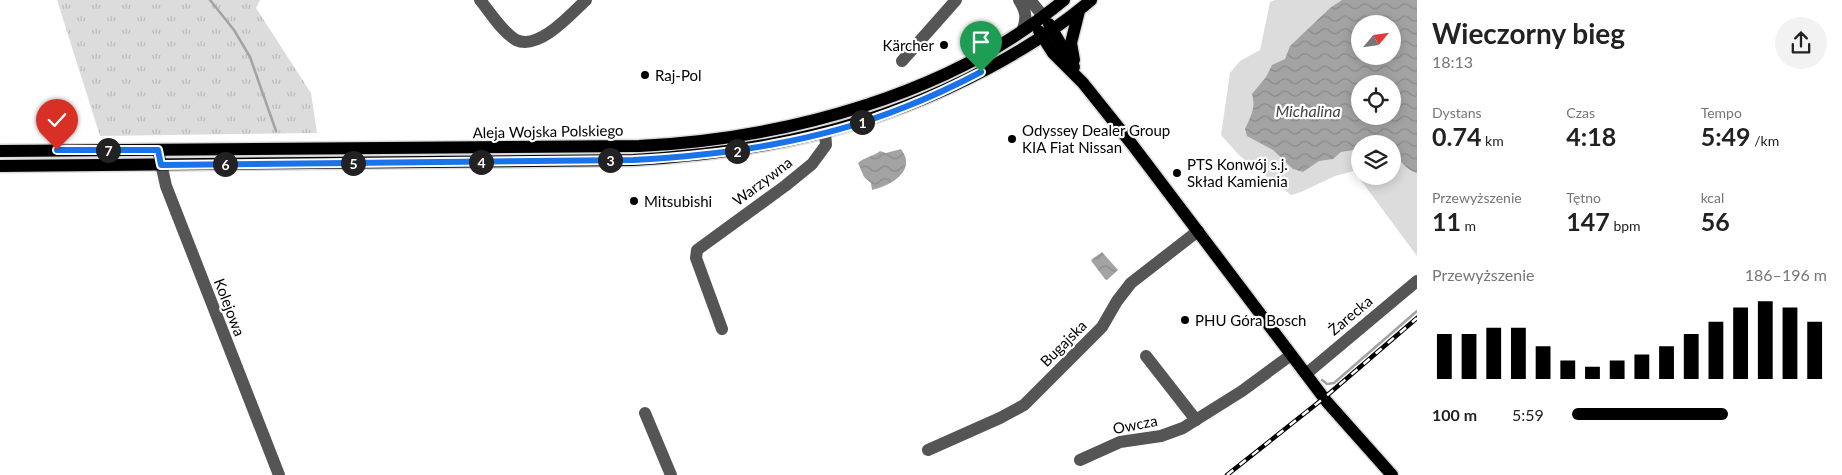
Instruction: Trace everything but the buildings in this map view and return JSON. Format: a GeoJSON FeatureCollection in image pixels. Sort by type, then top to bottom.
{"type":"FeatureCollection","features":[{"type":"Feature","properties":{"kind":"main road","name":"Aleja Wojska Polskiego"},"geometry":{"type":"LineString","coordinates":[[0,151],[640,146],[685,143],[738,136],[832,116],[897,94],[960,66],[1033,23],[1064,0]]}},
{"type":"Feature","properties":{"kind":"main road","name":"Aleja Wojska Polskiego"},"geometry":{"type":"LineString","coordinates":[[0,166],[633,160],[684,157],[740,150],[826,132],[880,116],[926,98],[1028,47],[1079,11],[1091,0]]}},
{"type":"Feature","properties":{"kind":"main road"},"geometry":{"type":"LineString","coordinates":[[1079,11],[1072,34],[1071,47],[1083,83]]}},
{"type":"Feature","properties":{"kind":"main road"},"geometry":{"type":"LineString","coordinates":[[1033,23],[1048,34],[1083,83],[1306,374],[1343,421],[1392,475]]}},
{"type":"Feature","properties":{"kind":"street"},"geometry":{"type":"LineString","coordinates":[[480,0],[503,28],[515,39],[526,43],[548,35],[586,0]]}},
{"type":"Feature","properties":{"kind":"street"},"geometry":{"type":"LineString","coordinates":[[902,61],[956,0]]}},
{"type":"Feature","properties":{"kind":"street"},"geometry":{"type":"LineString","coordinates":[[1019,0],[1033,23]]}},
{"type":"Feature","properties":{"kind":"street"},"geometry":{"type":"LineString","coordinates":[[1030,0],[1033,23]]}},
{"type":"Feature","properties":{"kind":"street","name":"Warzywna"},"geometry":{"type":"LineString","coordinates":[[722,329],[696,258],[697,250],[812,164],[824,150],[826,132]]}},
{"type":"Feature","properties":{"kind":"street","name":"Kolejowa"},"geometry":{"type":"LineString","coordinates":[[158,150],[166,186],[279,475]]}},
{"type":"Feature","properties":{"kind":"street","name":"Bugajska"},"geometry":{"type":"LineString","coordinates":[[928,450],[1000,418],[1024,405],[1102,326],[1116,301],[1131,283],[1198,231]]}},
{"type":"Feature","properties":{"kind":"street","name":"Żarecka"},"geometry":{"type":"LineString","coordinates":[[1306,374],[1417,281]]}},
{"type":"Feature","properties":{"kind":"street","name":"Owcza"},"geometry":{"type":"LineString","coordinates":[[1080,460],[1120,442],[1170,434],[1242,391],[1292,355]]}},
{"type":"Feature","properties":{"kind":"street"},"geometry":{"type":"LineString","coordinates":[[1146,356],[1196,420]]}},
{"type":"Feature","properties":{"kind":"street"},"geometry":{"type":"LineString","coordinates":[[645,413],[671,475]]}},
{"type":"Feature","properties":{"kind":"green space"},"geometry":{"type":"Polygon","coordinates":[[[57,0],[260,0],[256,8],[311,93],[317,133],[100,136],[57,0]]]}},
{"type":"Feature","properties":{"kind":"green space","name":"Michalina"},"geometry":{"type":"Polygon","coordinates":[[[1275,0],[1417,0],[1417,256],[1364,185],[1401,185],[1401,135],[1351,135],[1351,172],[1335,176],[1291,195],[1239,155],[1221,135],[1230,73],[1240,61],[1260,50],[1270,2],[1275,0]]]}},
{"type":"Feature","properties":{"kind":"green space"},"geometry":{"type":"Polygon","coordinates":[[[1009,30],[1011,31],[983,48],[970,53],[1009,30]]]}},
{"type":"Feature","properties":{"kind":"green space"},"geometry":{"type":"Polygon","coordinates":[[[1016,39],[1019,44],[961,76],[916,97],[850,120],[849,116],[1016,39]]]}},
{"type":"Feature","properties":{"kind":"water","name":"Michalina"},"geometry":{"type":"Polygon","coordinates":[[[1342,0],[1417,0],[1417,173],[1401,162],[1401,135],[1351,135],[1351,150],[1341,152],[1333,159],[1319,161],[1303,172],[1293,169],[1273,150],[1247,136],[1245,129],[1253,108],[1252,94],[1266,77],[1272,65],[1285,59],[1290,46],[1330,8],[1342,0]]]}},
{"type":"Feature","properties":{"kind":"water"},"geometry":{"type":"Polygon","coordinates":[[[901,149],[905,156],[906,166],[900,176],[889,184],[872,190],[871,183],[864,177],[858,163],[880,151],[886,153],[901,149]]]}},
{"type":"Feature","properties":{"kind":"water"},"geometry":{"type":"Polygon","coordinates":[[[1102,252],[1118,270],[1107,280],[1091,260],[1102,252]]]}},
{"type":"Feature","properties":{"kind":"waterway"},"geometry":{"type":"LineString","coordinates":[[210,0],[234,30],[250,57],[276,131]]}},
{"type":"Feature","properties":{"kind":"waterway"},"geometry":{"type":"LineString","coordinates":[[1322,380],[1327,384],[1334,383],[1417,311]]}},
{"type":"Feature","properties":{"kind":"railway"},"geometry":{"type":"LineString","coordinates":[[1227,475],[1324,398],[1417,318]]}},
{"type":"Feature","properties":{"kind":"place","name":"Kärcher"},"geometry":{"type":"Point","coordinates":[944,45]}},
{"type":"Feature","properties":{"kind":"place","name":"Raj-Pol"},"geometry":{"type":"Point","coordinates":[645,75]}},
{"type":"Feature","properties":{"kind":"place","name":"Odyssey Dealer Group KIA Fiat Nissan"},"geometry":{"type":"Point","coordinates":[1012,139]}},
{"type":"Feature","properties":{"kind":"place","name":"PTS Konwój s.j. Skład Kamienia"},"geometry":{"type":"Point","coordinates":[1177,173]}},
{"type":"Feature","properties":{"kind":"place","name":"Mitsubishi"},"geometry":{"type":"Point","coordinates":[634,201]}},
{"type":"Feature","properties":{"kind":"place","name":"PHU Góra Bosch"},"geometry":{"type":"Point","coordinates":[1185,320]}},
{"type":"Feature","properties":{"kind":"route"},"geometry":{"type":"LineString","coordinates":[[57,150],[158,150],[161,165],[633,160],[684,157],[747,149],[808,137],[862,122],[903,108],[981,72]]}}]}
